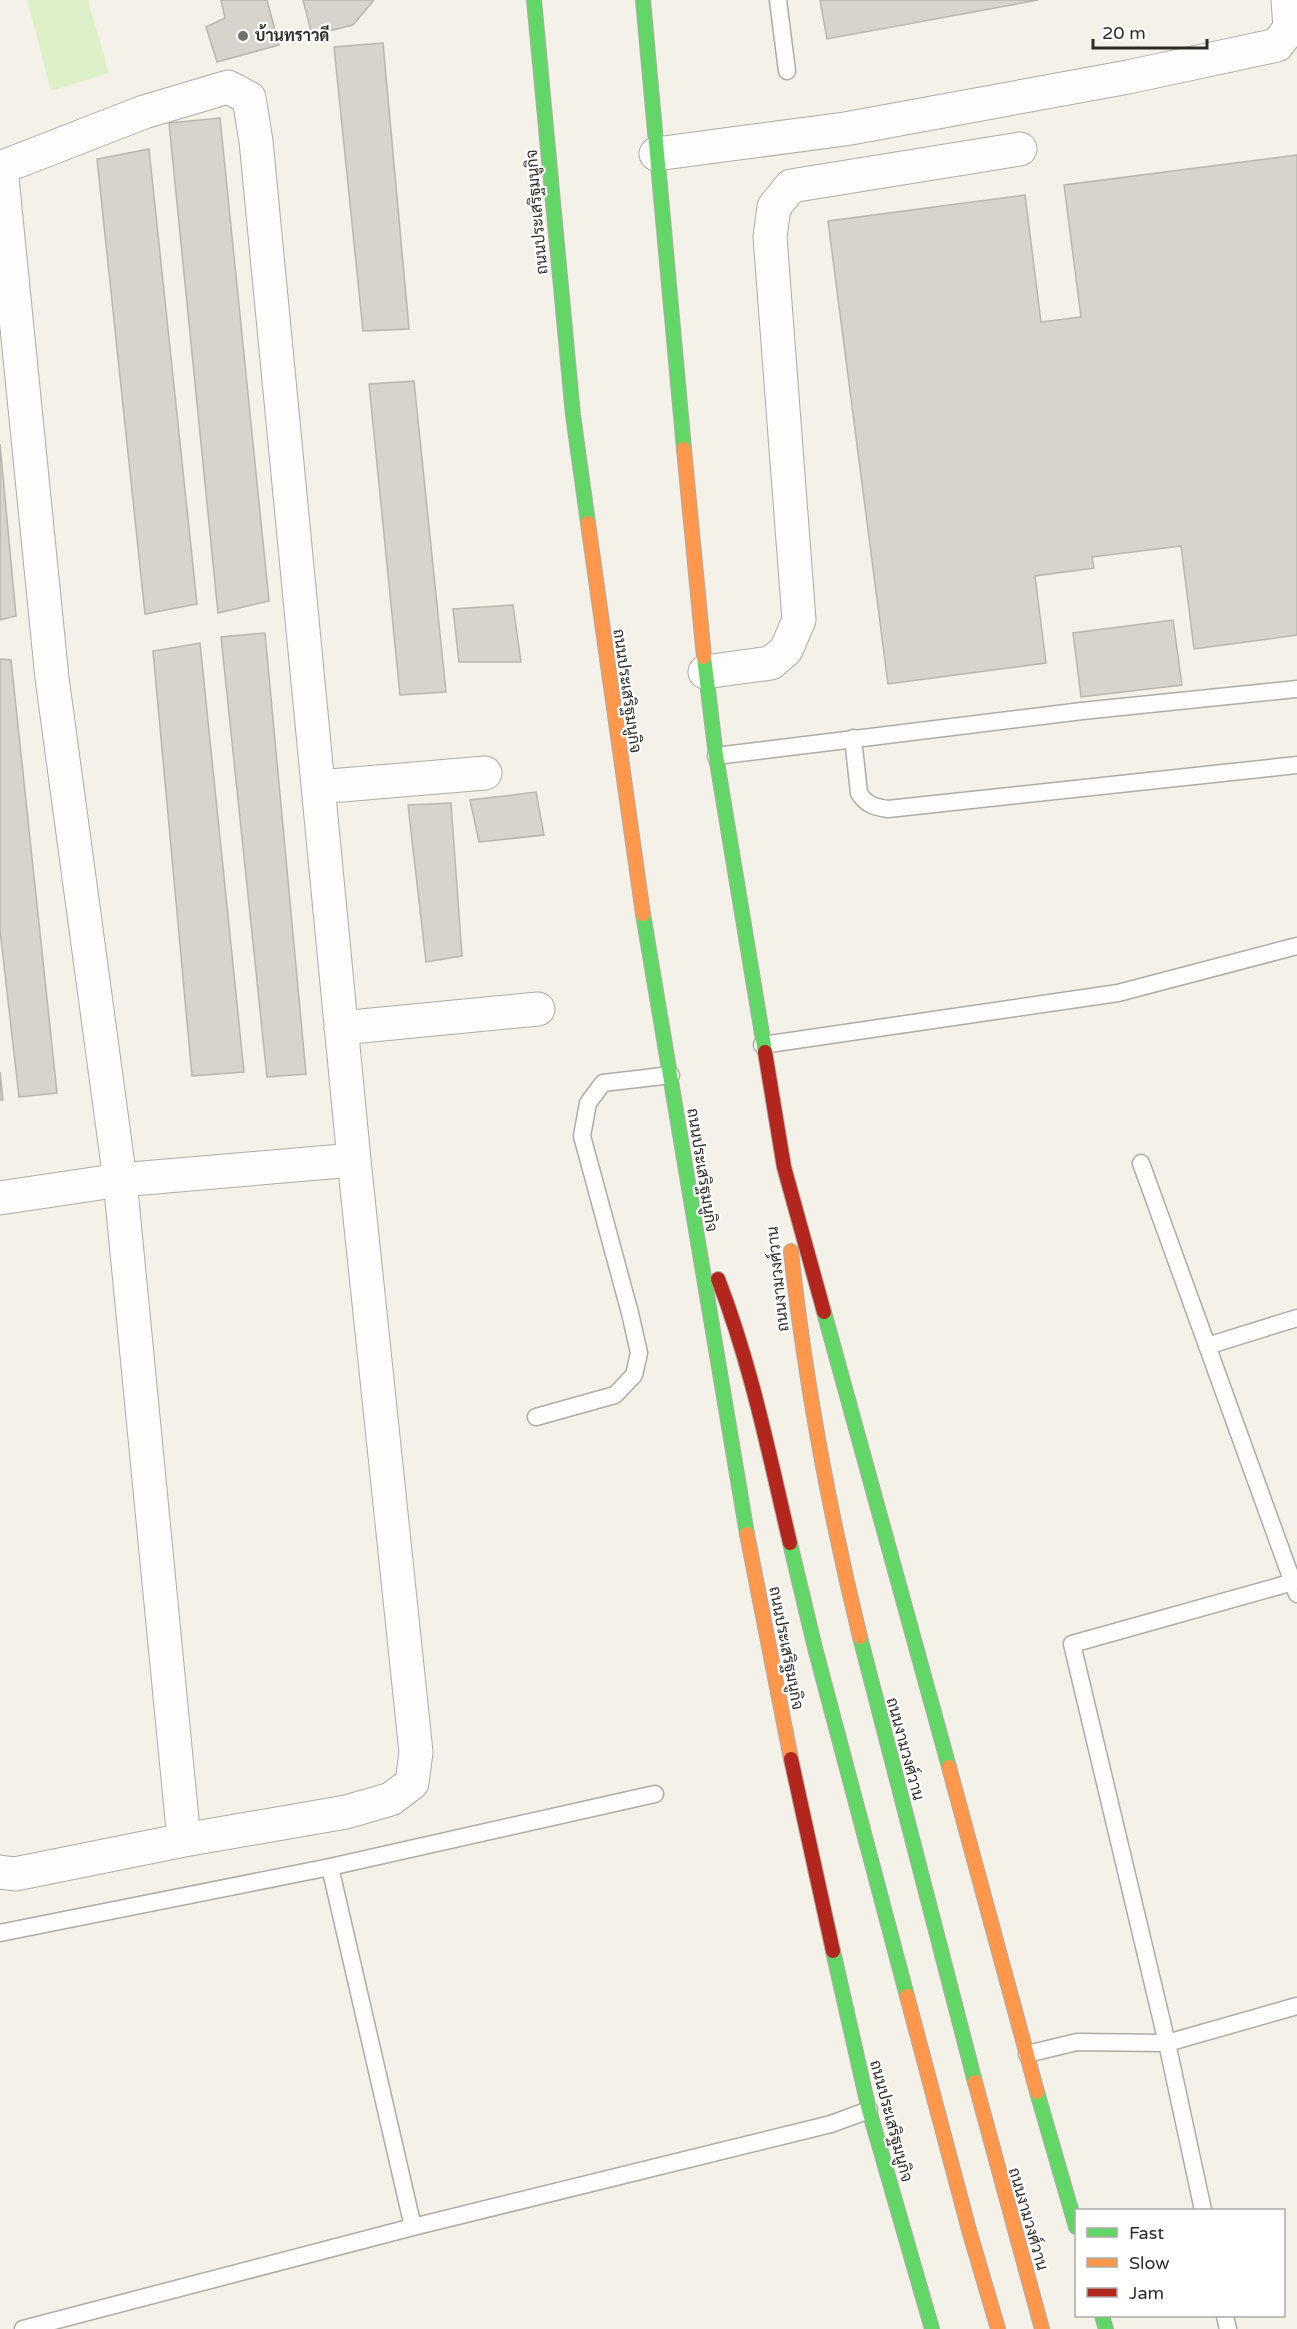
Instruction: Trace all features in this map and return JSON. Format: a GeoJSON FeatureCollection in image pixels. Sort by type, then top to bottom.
{"type":"FeatureCollection","features":[{"type":"Feature","properties":{"kind":"main road","name":"ถนนประเสริฐมนูกิจ"},"geometry":{"type":"LineString","coordinates":[[534,0],[573,415],[635,870],[742,1507],[803,1818],[869,2110],[932,2329]]}},
{"type":"Feature","properties":{"kind":"main road"},"geometry":{"type":"LineString","coordinates":[[643,0],[705,672],[716,756],[762,1045],[784,1167],[1027,2054],[1075,2220]]}},
{"type":"Feature","properties":{"kind":"main road","name":"ถนนงามวงศ์วาน"},"geometry":{"type":"LineString","coordinates":[[784,1167],[795,1293],[806,1367],[821,1453],[865,1663],[994,2159],[1042,2329]]}},
{"type":"Feature","properties":{"kind":"main road"},"geometry":{"type":"LineString","coordinates":[[690,1201],[733,1318],[752,1383],[818,1659],[966,2220],[998,2329]]}},
{"type":"Feature","properties":{"kind":"street"},"geometry":{"type":"LineString","coordinates":[[656,154],[845,129],[1128,77],[1266,48],[1277,45],[1290,28],[1288,0]]}},
{"type":"Feature","properties":{"kind":"street"},"geometry":{"type":"LineString","coordinates":[[0,1872],[15,1874],[184,1840],[346,1812],[391,1799],[412,1784],[416,1752],[354,1160],[257,153],[249,98],[228,87],[144,112],[0,168],[52,678],[120,1180],[184,1840]]}},
{"type":"Feature","properties":{"kind":"street"},"geometry":{"type":"LineString","coordinates":[[705,672],[771,663],[786,650],[799,620],[770,237],[774,207],[791,186],[1020,149]]}},
{"type":"Feature","properties":{"kind":"street"},"geometry":{"type":"LineString","coordinates":[[318,787],[485,773]]}},
{"type":"Feature","properties":{"kind":"street"},"geometry":{"type":"LineString","coordinates":[[341,1028],[538,1009]]}},
{"type":"Feature","properties":{"kind":"street"},"geometry":{"type":"LineString","coordinates":[[0,1198],[120,1180],[354,1160]]}},
{"type":"Feature","properties":{"kind":"lane"},"geometry":{"type":"LineString","coordinates":[[778,0],[787,71]]}},
{"type":"Feature","properties":{"kind":"lane"},"geometry":{"type":"LineString","coordinates":[[716,756],[1082,711],[1297,689]]}},
{"type":"Feature","properties":{"kind":"lane"},"geometry":{"type":"LineString","coordinates":[[853,738],[859,794],[873,807],[888,809],[1297,765]]}},
{"type":"Feature","properties":{"kind":"lane"},"geometry":{"type":"LineString","coordinates":[[762,1045],[1118,993],[1297,946]]}},
{"type":"Feature","properties":{"kind":"lane"},"geometry":{"type":"LineString","coordinates":[[536,1418],[615,1395],[634,1375],[639,1353],[633,1323],[582,1136],[588,1103],[603,1083],[671,1075]]}},
{"type":"Feature","properties":{"kind":"lane"},"geometry":{"type":"LineString","coordinates":[[1141,1163],[1296,1586],[1072,1644],[1167,2043],[1203,2209]]}},
{"type":"Feature","properties":{"kind":"lane"},"geometry":{"type":"LineString","coordinates":[[1207,1346],[1297,1318]]}},
{"type":"Feature","properties":{"kind":"lane"},"geometry":{"type":"LineString","coordinates":[[0,1933],[330,1867],[655,1794]]}},
{"type":"Feature","properties":{"kind":"lane"},"geometry":{"type":"LineString","coordinates":[[330,1867],[413,2228]]}},
{"type":"Feature","properties":{"kind":"lane"},"geometry":{"type":"LineString","coordinates":[[1027,2054],[1077,2042],[1167,2043],[1297,2006]]}},
{"type":"Feature","properties":{"kind":"lane"},"geometry":{"type":"LineString","coordinates":[[23,2329],[413,2228],[831,2124],[869,2110]]}},
{"type":"Feature","properties":{"kind":"green space"},"geometry":{"type":"Polygon","coordinates":[[[27,0],[88,0],[109,73],[51,91],[27,0]]]}},
{"type":"Feature","properties":{"kind":"building","name":"บ้านทราวดี"},"geometry":{"type":"Polygon","coordinates":[[[221,0],[267,0],[279,45],[217,62],[206,27],[225,18],[221,0]]]}},
{"type":"Feature","properties":{"kind":"building"},"geometry":{"type":"Polygon","coordinates":[[[303,0],[374,0],[353,25],[312,35],[303,0]]]}},
{"type":"Feature","properties":{"kind":"building"},"geometry":{"type":"Polygon","coordinates":[[[820,0],[1038,0],[827,39],[820,0]]]}},
{"type":"Feature","properties":{"kind":"building"},"geometry":{"type":"Polygon","coordinates":[[[383,43],[409,329],[363,331],[334,47],[383,43]]]}},
{"type":"Feature","properties":{"kind":"building"},"geometry":{"type":"Polygon","coordinates":[[[220,118],[269,601],[218,613],[169,123],[220,118]]]}},
{"type":"Feature","properties":{"kind":"building"},"geometry":{"type":"Polygon","coordinates":[[[149,149],[197,604],[145,614],[97,159],[149,149]]]}},
{"type":"Feature","properties":{"kind":"building"},"geometry":{"type":"Polygon","coordinates":[[[1297,155],[1297,635],[1194,649],[1181,546],[1092,557],[1094,568],[1035,576],[1046,663],[888,684],[828,221],[1025,195],[1041,322],[1081,317],[1064,185],[1297,155]]]}},
{"type":"Feature","properties":{"kind":"building"},"geometry":{"type":"Polygon","coordinates":[[[414,381],[446,692],[400,695],[369,384],[414,381]]]}},
{"type":"Feature","properties":{"kind":"building"},"geometry":{"type":"Polygon","coordinates":[[[0,444],[16,616],[0,620],[0,444]]]}},
{"type":"Feature","properties":{"kind":"building"},"geometry":{"type":"Polygon","coordinates":[[[513,605],[521,662],[459,662],[453,609],[513,605]]]}},
{"type":"Feature","properties":{"kind":"building"},"geometry":{"type":"Polygon","coordinates":[[[1173,620],[1182,685],[1081,697],[1073,633],[1173,620]]]}},
{"type":"Feature","properties":{"kind":"building"},"geometry":{"type":"Polygon","coordinates":[[[265,633],[306,1074],[267,1077],[221,637],[265,633]]]}},
{"type":"Feature","properties":{"kind":"building"},"geometry":{"type":"Polygon","coordinates":[[[200,643],[244,1072],[192,1076],[153,651],[200,643]]]}},
{"type":"Feature","properties":{"kind":"building"},"geometry":{"type":"Polygon","coordinates":[[[0,659],[11,660],[57,1093],[19,1097],[0,930],[0,659]]]}},
{"type":"Feature","properties":{"kind":"building"},"geometry":{"type":"Polygon","coordinates":[[[536,792],[544,835],[479,842],[470,800],[536,792]]]}},
{"type":"Feature","properties":{"kind":"building"},"geometry":{"type":"Polygon","coordinates":[[[451,803],[462,956],[426,962],[408,805],[451,803]]]}},
{"type":"Feature","properties":{"kind":"building"},"geometry":{"type":"Polygon","coordinates":[[[0,1072],[3,1100],[0,1100],[0,1072]]]}},
{"type":"Feature","properties":{"kind":"traffic: fast"},"geometry":{"type":"LineString","coordinates":[[534,0],[573,415],[588,523]]}},
{"type":"Feature","properties":{"kind":"traffic: fast"},"geometry":{"type":"LineString","coordinates":[[643,0],[684,449]]}},
{"type":"Feature","properties":{"kind":"traffic: fast"},"geometry":{"type":"LineString","coordinates":[[704,657],[716,756],[765,1052]]}},
{"type":"Feature","properties":{"kind":"traffic: fast"},"geometry":{"type":"LineString","coordinates":[[643,914],[747,1534]]}},
{"type":"Feature","properties":{"kind":"traffic: fast"},"geometry":{"type":"LineString","coordinates":[[824,1312],[949,1767]]}},
{"type":"Feature","properties":{"kind":"traffic: fast"},"geometry":{"type":"LineString","coordinates":[[790,1543],[815,1648],[907,1996]]}},
{"type":"Feature","properties":{"kind":"traffic: fast"},"geometry":{"type":"LineString","coordinates":[[860,1637],[975,2082]]}},
{"type":"Feature","properties":{"kind":"traffic: fast"},"geometry":{"type":"LineString","coordinates":[[833,1951],[869,2110],[932,2329]]}},
{"type":"Feature","properties":{"kind":"traffic: fast"},"geometry":{"type":"LineString","coordinates":[[1037,2092],[1075,2224]]}},
{"type":"Feature","properties":{"kind":"traffic: fast"},"geometry":{"type":"LineString","coordinates":[[1102,2317],[1106,2329]]}},
{"type":"Feature","properties":{"kind":"traffic: slow"},"geometry":{"type":"LineString","coordinates":[[684,449],[704,657]]}},
{"type":"Feature","properties":{"kind":"traffic: slow"},"geometry":{"type":"LineString","coordinates":[[588,523],[643,914]]}},
{"type":"Feature","properties":{"kind":"traffic: slow"},"geometry":{"type":"LineString","coordinates":[[791,1251],[803,1348],[819,1445],[860,1637]]}},
{"type":"Feature","properties":{"kind":"traffic: slow"},"geometry":{"type":"LineString","coordinates":[[747,1534],[791,1759]]}},
{"type":"Feature","properties":{"kind":"traffic: slow"},"geometry":{"type":"LineString","coordinates":[[949,1767],[1037,2092]]}},
{"type":"Feature","properties":{"kind":"traffic: slow"},"geometry":{"type":"LineString","coordinates":[[907,1996],[969,2230],[998,2329]]}},
{"type":"Feature","properties":{"kind":"traffic: slow"},"geometry":{"type":"LineString","coordinates":[[975,2082],[1042,2329]]}},
{"type":"Feature","properties":{"kind":"traffic: jam"},"geometry":{"type":"LineString","coordinates":[[765,1052],[784,1167],[824,1312]]}},
{"type":"Feature","properties":{"kind":"traffic: jam"},"geometry":{"type":"LineString","coordinates":[[718,1279],[750,1376],[790,1543]]}},
{"type":"Feature","properties":{"kind":"traffic: jam"},"geometry":{"type":"LineString","coordinates":[[791,1759],[833,1951]]}},
{"type":"Feature","properties":{"kind":"place","name":"บ้านทราวดี"},"geometry":{"type":"Point","coordinates":[243,36]}}]}
